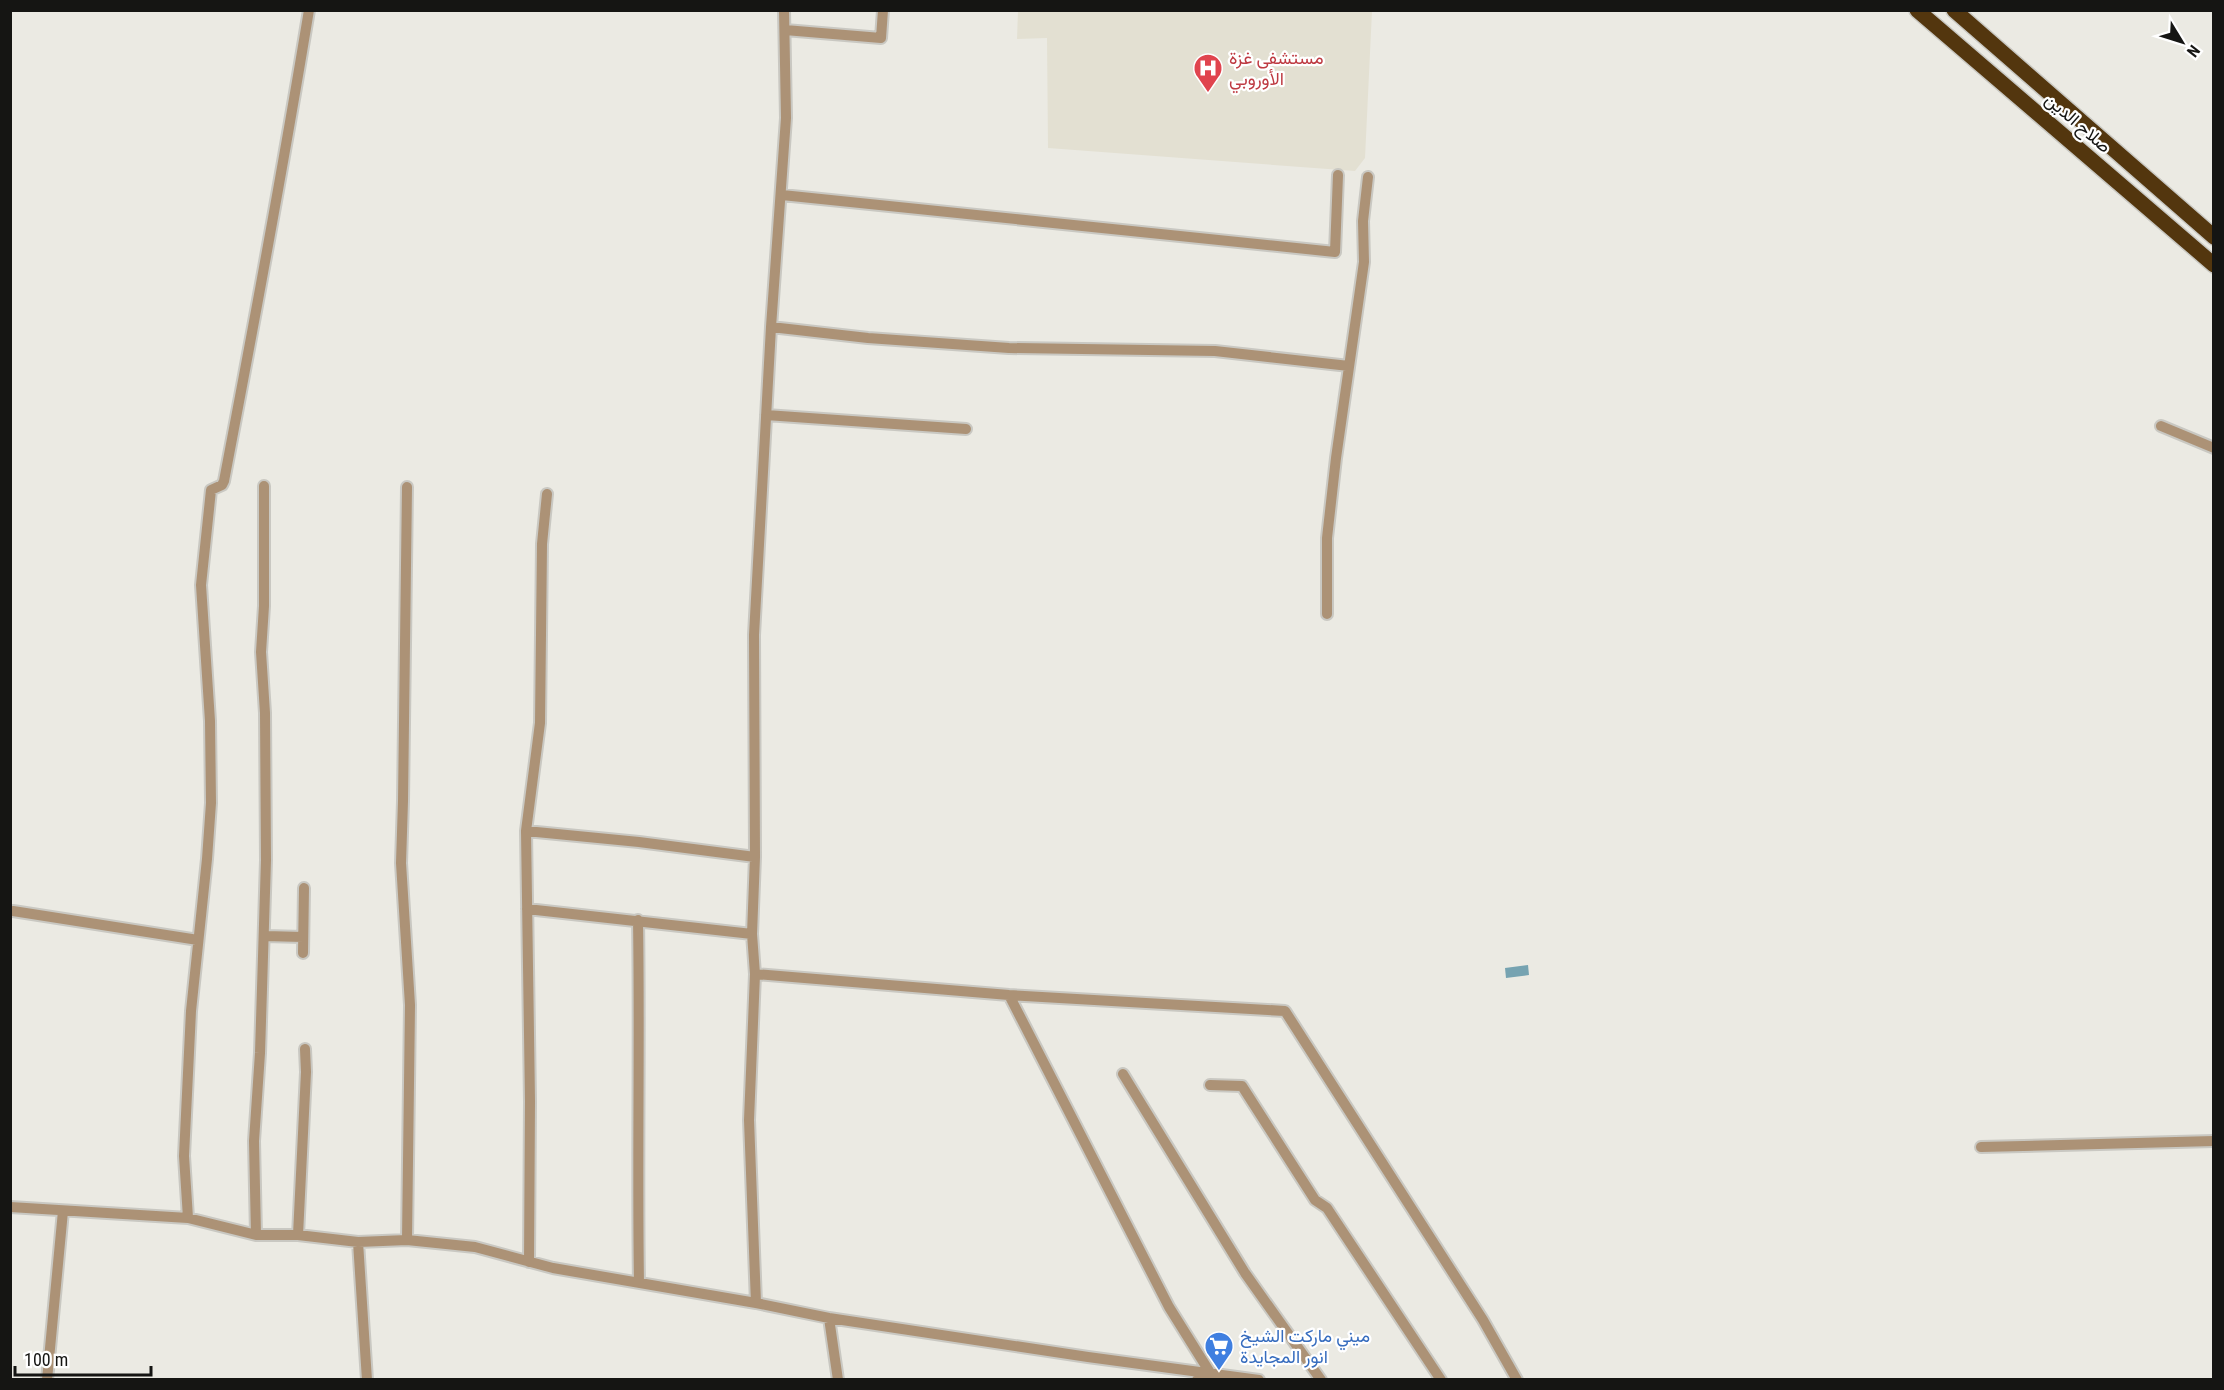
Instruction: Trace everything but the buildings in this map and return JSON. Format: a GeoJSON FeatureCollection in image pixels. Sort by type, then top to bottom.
{"type":"FeatureCollection","features":[{"type":"Feature","properties":{"kind":"highway","name":"صلاح الدين"},"geometry":{"type":"LineString","coordinates":[[1917,10],[2214,265]]}},
{"type":"Feature","properties":{"kind":"highway","name":"صلاح الدين"},"geometry":{"type":"LineString","coordinates":[[1954,10],[2214,237]]}},
{"type":"Feature","properties":{"kind":"street"},"geometry":{"type":"LineString","coordinates":[[188,1218],[184,1156],[191,1011],[211,803],[210,721],[201,585],[211,490],[222,485],[224,481],[263,283],[278,182],[309,10]]}},
{"type":"Feature","properties":{"kind":"street"},"geometry":{"type":"LineString","coordinates":[[756,1303],[749,1120],[755,974],[752,934],[755,857],[754,635],[771,327],[786,118],[784,10]]}},
{"type":"Feature","properties":{"kind":"street"},"geometry":{"type":"LineString","coordinates":[[785,30],[881,38],[883,10]]}},
{"type":"Feature","properties":{"kind":"street"},"geometry":{"type":"LineString","coordinates":[[782,195],[1335,252],[1338,175]]}},
{"type":"Feature","properties":{"kind":"street"},"geometry":{"type":"LineString","coordinates":[[1327,614],[1327,538],[1364,262],[1363,221],[1368,177]]}},
{"type":"Feature","properties":{"kind":"street"},"geometry":{"type":"LineString","coordinates":[[771,327],[868,338],[1009,348],[1215,351],[1350,366]]}},
{"type":"Feature","properties":{"kind":"street"},"geometry":{"type":"LineString","coordinates":[[766,415],[966,429]]}},
{"type":"Feature","properties":{"kind":"street"},"geometry":{"type":"LineString","coordinates":[[2161,426],[2214,448]]}},
{"type":"Feature","properties":{"kind":"street"},"geometry":{"type":"LineString","coordinates":[[256,1235],[254,1141],[265,936],[267,796],[261,652],[264,606],[264,486]]}},
{"type":"Feature","properties":{"kind":"street"},"geometry":{"type":"LineString","coordinates":[[407,487],[401,863],[410,1005],[407,1240]]}},
{"type":"Feature","properties":{"kind":"street"},"geometry":{"type":"LineString","coordinates":[[529,1262],[530,1101],[526,831],[540,723],[542,544],[547,494]]}},
{"type":"Feature","properties":{"kind":"street"},"geometry":{"type":"LineString","coordinates":[[526,831],[639,842],[755,857]]}},
{"type":"Feature","properties":{"kind":"street"},"geometry":{"type":"LineString","coordinates":[[303,953],[304,888]]}},
{"type":"Feature","properties":{"kind":"street"},"geometry":{"type":"LineString","coordinates":[[527,909],[752,934]]}},
{"type":"Feature","properties":{"kind":"street"},"geometry":{"type":"LineString","coordinates":[[13,911],[198,940]]}},
{"type":"Feature","properties":{"kind":"street"},"geometry":{"type":"LineString","coordinates":[[638,920],[639,1283]]}},
{"type":"Feature","properties":{"kind":"street"},"geometry":{"type":"LineString","coordinates":[[265,936],[303,937]]}},
{"type":"Feature","properties":{"kind":"street"},"geometry":{"type":"LineString","coordinates":[[755,974],[1009,995],[1285,1011],[1483,1320],[1517,1380]]}},
{"type":"Feature","properties":{"kind":"street"},"geometry":{"type":"LineString","coordinates":[[1009,995],[1169,1307],[1209,1371]]}},
{"type":"Feature","properties":{"kind":"street"},"geometry":{"type":"LineString","coordinates":[[298,1235],[306,1072],[305,1049]]}},
{"type":"Feature","properties":{"kind":"street"},"geometry":{"type":"LineString","coordinates":[[1123,1074],[1245,1273],[1321,1380]]}},
{"type":"Feature","properties":{"kind":"street"},"geometry":{"type":"LineString","coordinates":[[1210,1084],[1242,1086],[1315,1200],[1327,1208],[1441,1380]]}},
{"type":"Feature","properties":{"kind":"street"},"geometry":{"type":"LineString","coordinates":[[1981,1147],[2214,1141]]}},
{"type":"Feature","properties":{"kind":"street"},"geometry":{"type":"LineString","coordinates":[[10,1207],[188,1218],[256,1235],[298,1235],[358,1242],[407,1240],[475,1247],[553,1269],[756,1303],[829,1318],[1259,1380]]}},
{"type":"Feature","properties":{"kind":"street"},"geometry":{"type":"LineString","coordinates":[[47,1380],[63,1211]]}},
{"type":"Feature","properties":{"kind":"street"},"geometry":{"type":"LineString","coordinates":[[358,1242],[367,1380]]}},
{"type":"Feature","properties":{"kind":"street"},"geometry":{"type":"LineString","coordinates":[[829,1318],[838,1380]]}},
{"type":"Feature","properties":{"kind":"street"},"geometry":{"type":"LineString","coordinates":[[1197,1380],[1209,1371]]}},
{"type":"Feature","properties":{"kind":"shaded area","name":"مستشفى غزة الأوروبي"},"geometry":{"type":"Polygon","coordinates":[[[1018,11],[1372,11],[1365,158],[1355,171],[1048,148],[1047,38],[1017,39],[1018,11]]]}},
{"type":"Feature","properties":{"kind":"water"},"geometry":{"type":"Polygon","coordinates":[[[1528,965],[1529,975],[1506,978],[1505,968],[1528,965]]]}},
{"type":"Feature","properties":{"kind":"place","name":"مستشفى غزة الأوروبي"},"geometry":{"type":"Point","coordinates":[1208,94]}},
{"type":"Feature","properties":{"kind":"place","name":"ميني ماركت الشيخ انور المجايدة"},"geometry":{"type":"Point","coordinates":[1219,1372]}}]}
